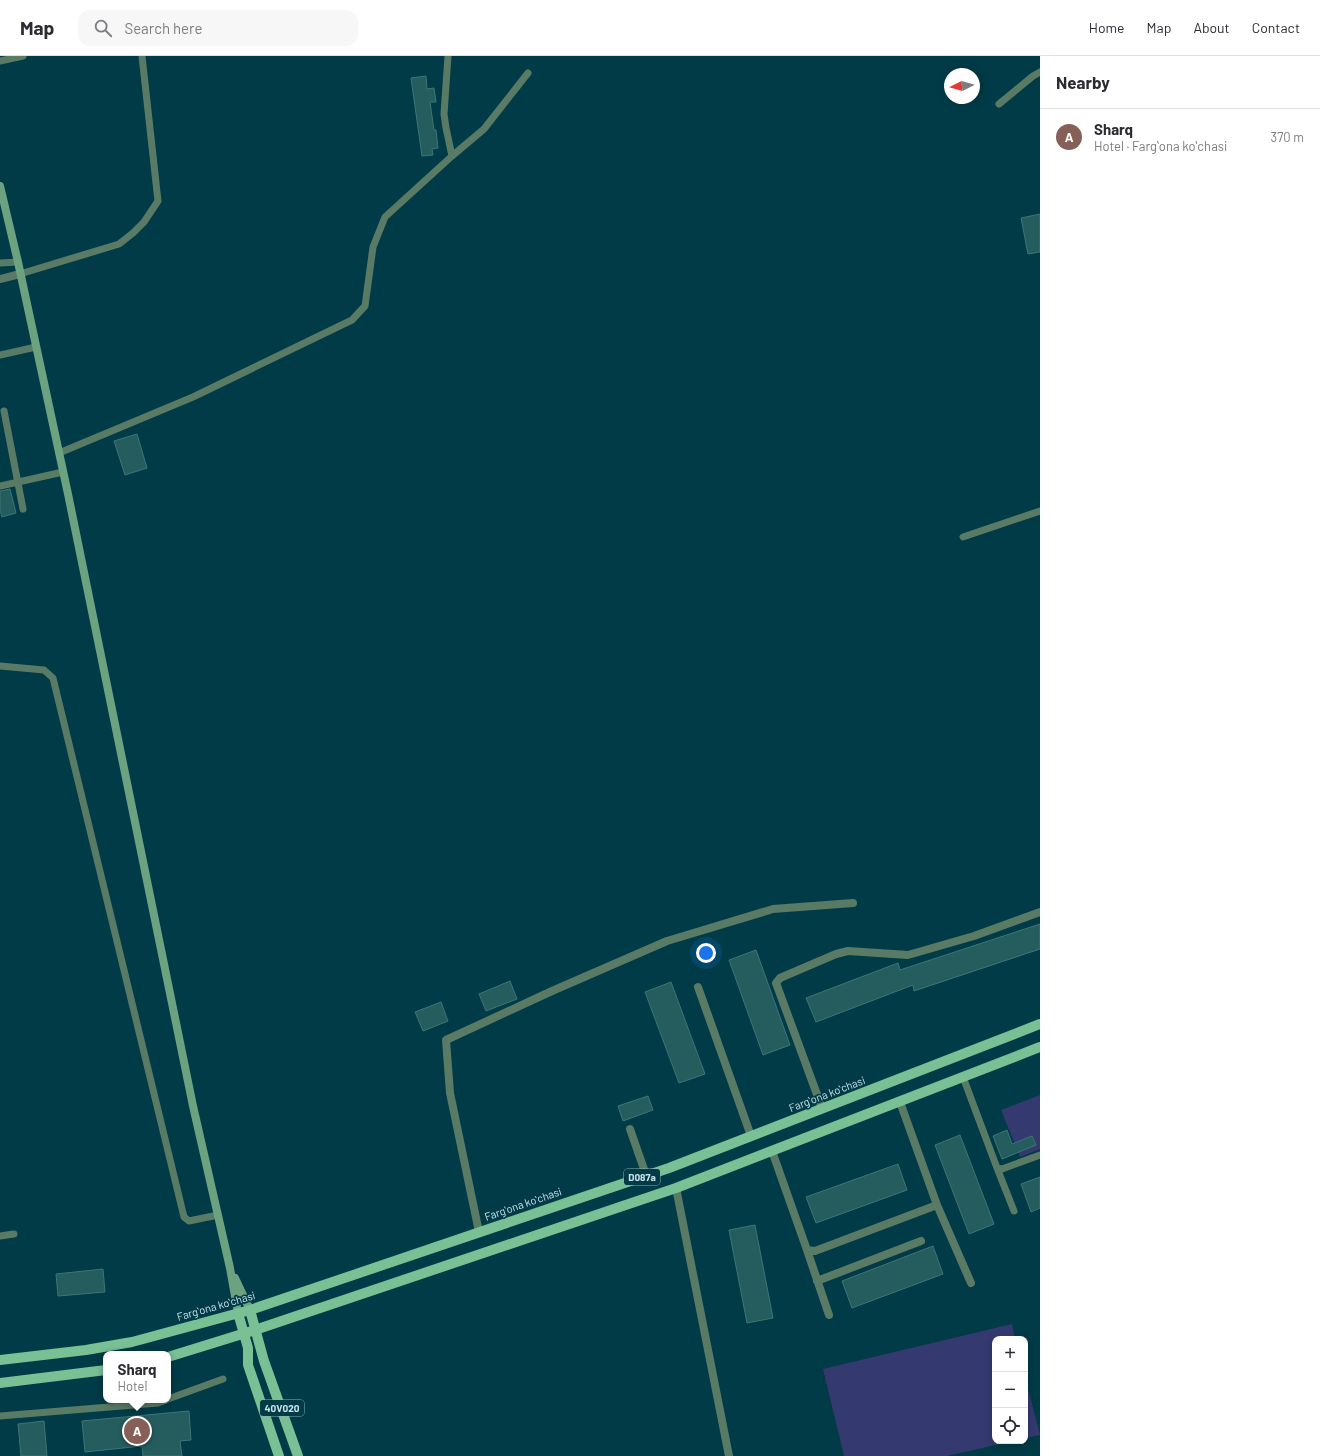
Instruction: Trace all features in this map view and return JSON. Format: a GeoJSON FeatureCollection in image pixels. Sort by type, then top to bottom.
{"type":"FeatureCollection","features":[{"type":"Feature","properties":{"kind":"main road"},"geometry":{"type":"LineString","coordinates":[[0,186],[68,494],[193,1106],[230,1268],[238,1313]]}},
{"type":"Feature","properties":{"kind":"main road","name":"Fargʻona koʻchasi"},"geometry":{"type":"LineString","coordinates":[[0,1360],[79,1351],[132,1342],[250,1310],[646,1175],[1040,1024]]}},
{"type":"Feature","properties":{"kind":"main road","name":"D087a"},"geometry":{"type":"LineString","coordinates":[[244,1334],[676,1188],[1040,1047]]}},
{"type":"Feature","properties":{"kind":"main road"},"geometry":{"type":"LineString","coordinates":[[230,1268],[250,1310]]}},
{"type":"Feature","properties":{"kind":"main road","name":"40V020"},"geometry":{"type":"LineString","coordinates":[[250,1310],[264,1361],[298,1456]]}},
{"type":"Feature","properties":{"kind":"main road","name":"40V020"},"geometry":{"type":"LineString","coordinates":[[238,1313],[248,1348],[248,1365],[279,1456]]}},
{"type":"Feature","properties":{"kind":"main road"},"geometry":{"type":"LineString","coordinates":[[171,1356],[244,1334]]}},
{"type":"Feature","properties":{"kind":"main road"},"geometry":{"type":"LineString","coordinates":[[0,1383],[103,1370]]}},
{"type":"Feature","properties":{"kind":"street"},"geometry":{"type":"LineString","coordinates":[[0,279],[20,274]]}},
{"type":"Feature","properties":{"kind":"street"},"geometry":{"type":"LineString","coordinates":[[479,1232],[450,1093],[446,1040],[552,991],[667,941],[773,909],[853,902]]}},
{"type":"Feature","properties":{"kind":"street"},"geometry":{"type":"LineString","coordinates":[[822,1108],[776,983],[780,978],[836,954],[848,952],[908,955],[974,936],[1040,912]]}},
{"type":"Feature","properties":{"kind":"street"},"geometry":{"type":"LineString","coordinates":[[698,987],[751,1136]]}},
{"type":"Feature","properties":{"kind":"street"},"geometry":{"type":"LineString","coordinates":[[900,1102],[937,1205],[971,1283]]}},
{"type":"Feature","properties":{"kind":"street"},"geometry":{"type":"LineString","coordinates":[[630,1129],[646,1175]]}},
{"type":"Feature","properties":{"kind":"street"},"geometry":{"type":"LineString","coordinates":[[772,1151],[829,1315]]}},
{"type":"Feature","properties":{"kind":"street"},"geometry":{"type":"LineString","coordinates":[[676,1188],[729,1456]]}},
{"type":"Feature","properties":{"kind":"street"},"geometry":{"type":"LineString","coordinates":[[807,1250],[815,1251],[937,1205]]}},
{"type":"Feature","properties":{"kind":"street"},"geometry":{"type":"LineString","coordinates":[[818,1281],[921,1241]]}},
{"type":"Feature","properties":{"kind":"lane"},"geometry":{"type":"LineString","coordinates":[[0,61],[23,56]]}},
{"type":"Feature","properties":{"kind":"lane"},"geometry":{"type":"LineString","coordinates":[[20,274],[119,244],[133,233],[151,212],[158,201],[142,56]]}},
{"type":"Feature","properties":{"kind":"lane"},"geometry":{"type":"LineString","coordinates":[[448,56],[444,114],[452,156]]}},
{"type":"Feature","properties":{"kind":"lane"},"geometry":{"type":"LineString","coordinates":[[999,104],[1040,72]]}},
{"type":"Feature","properties":{"kind":"lane"},"geometry":{"type":"LineString","coordinates":[[59,454],[193,397],[352,320],[365,306],[373,247],[385,217],[484,129],[528,73]]}},
{"type":"Feature","properties":{"kind":"lane"},"geometry":{"type":"LineString","coordinates":[[0,263],[18,262]]}},
{"type":"Feature","properties":{"kind":"lane"},"geometry":{"type":"LineString","coordinates":[[0,355],[36,346]]}},
{"type":"Feature","properties":{"kind":"lane"},"geometry":{"type":"LineString","coordinates":[[4,411],[23,509]]}},
{"type":"Feature","properties":{"kind":"lane"},"geometry":{"type":"LineString","coordinates":[[0,486],[63,472]]}},
{"type":"Feature","properties":{"kind":"lane"},"geometry":{"type":"LineString","coordinates":[[963,537],[1040,512]]}},
{"type":"Feature","properties":{"kind":"lane"},"geometry":{"type":"LineString","coordinates":[[0,666],[44,670],[53,678],[184,1217],[189,1221],[218,1215]]}},
{"type":"Feature","properties":{"kind":"lane"},"geometry":{"type":"LineString","coordinates":[[963,1077],[1014,1211]]}},
{"type":"Feature","properties":{"kind":"lane"},"geometry":{"type":"LineString","coordinates":[[997,1168],[1002,1169],[1040,1155]]}},
{"type":"Feature","properties":{"kind":"lane"},"geometry":{"type":"LineString","coordinates":[[0,1236],[14,1234]]}},
{"type":"Feature","properties":{"kind":"lane"},"geometry":{"type":"LineString","coordinates":[[171,1398],[223,1379]]}},
{"type":"Feature","properties":{"kind":"lane"},"geometry":{"type":"LineString","coordinates":[[0,1416],[146,1403]]}},
{"type":"Feature","properties":{"kind":"shaded area"},"geometry":{"type":"Polygon","coordinates":[[[1040,1095],[1040,1149],[1020,1157],[1001,1110],[1040,1095]]]}},
{"type":"Feature","properties":{"kind":"shaded area"},"geometry":{"type":"Polygon","coordinates":[[[1012,1324],[1014,1336],[992,1336],[992,1444],[1000,1444],[947,1456],[844,1456],[823,1369],[1012,1324]]]}},
{"type":"Feature","properties":{"kind":"shaded area"},"geometry":{"type":"Polygon","coordinates":[[[1028,1388],[1040,1435],[1028,1437],[1028,1388]]]}},
{"type":"Feature","properties":{"kind":"building"},"geometry":{"type":"Polygon","coordinates":[[[426,76],[427,89],[434,88],[436,102],[430,102],[438,148],[432,149],[433,155],[422,156],[411,78],[426,76]]]}},
{"type":"Feature","properties":{"kind":"building"},"geometry":{"type":"Polygon","coordinates":[[[1040,214],[1040,252],[1028,254],[1021,218],[1040,214]]]}},
{"type":"Feature","properties":{"kind":"building"},"geometry":{"type":"Polygon","coordinates":[[[137,434],[147,468],[125,475],[114,441],[137,434]]]}},
{"type":"Feature","properties":{"kind":"building"},"geometry":{"type":"Polygon","coordinates":[[[10,489],[16,513],[2,517],[0,510],[0,491],[10,489]]]}},
{"type":"Feature","properties":{"kind":"building"},"geometry":{"type":"Polygon","coordinates":[[[1040,924],[1040,949],[914,991],[913,985],[816,1022],[806,998],[898,963],[900,970],[1040,924]]]}},
{"type":"Feature","properties":{"kind":"building"},"geometry":{"type":"Polygon","coordinates":[[[756,950],[790,1045],[763,1055],[729,960],[756,950]]]}},
{"type":"Feature","properties":{"kind":"building"},"geometry":{"type":"Polygon","coordinates":[[[510,981],[517,999],[486,1011],[479,994],[510,981]]]}},
{"type":"Feature","properties":{"kind":"building"},"geometry":{"type":"Polygon","coordinates":[[[671,982],[705,1074],[679,1083],[645,992],[671,982]]]}},
{"type":"Feature","properties":{"kind":"building"},"geometry":{"type":"Polygon","coordinates":[[[441,1002],[448,1021],[423,1031],[415,1012],[441,1002]]]}},
{"type":"Feature","properties":{"kind":"building"},"geometry":{"type":"Polygon","coordinates":[[[648,1096],[653,1110],[623,1121],[618,1106],[648,1096]]]}},
{"type":"Feature","properties":{"kind":"building"},"geometry":{"type":"Polygon","coordinates":[[[1007,1130],[1012,1144],[1032,1136],[1036,1145],[1002,1159],[993,1136],[1007,1130]]]}},
{"type":"Feature","properties":{"kind":"building"},"geometry":{"type":"Polygon","coordinates":[[[960,1135],[994,1224],[969,1234],[935,1145],[960,1135]]]}},
{"type":"Feature","properties":{"kind":"building"},"geometry":{"type":"Polygon","coordinates":[[[898,1164],[907,1190],[816,1223],[806,1197],[898,1164]]]}},
{"type":"Feature","properties":{"kind":"building"},"geometry":{"type":"Polygon","coordinates":[[[1040,1177],[1040,1208],[1031,1212],[1021,1184],[1040,1177]]]}},
{"type":"Feature","properties":{"kind":"building"},"geometry":{"type":"Polygon","coordinates":[[[755,1225],[773,1318],[747,1323],[729,1230],[755,1225]]]}},
{"type":"Feature","properties":{"kind":"building"},"geometry":{"type":"Polygon","coordinates":[[[933,1246],[943,1274],[852,1308],[842,1281],[933,1246]]]}},
{"type":"Feature","properties":{"kind":"building"},"geometry":{"type":"Polygon","coordinates":[[[103,1269],[105,1292],[58,1296],[56,1274],[103,1269]]]}},
{"type":"Feature","properties":{"kind":"building"},"geometry":{"type":"Polygon","coordinates":[[[189,1411],[191,1440],[180,1441],[182,1456],[143,1456],[142,1446],[85,1452],[82,1421],[189,1411]]]}},
{"type":"Feature","properties":{"kind":"building"},"geometry":{"type":"Polygon","coordinates":[[[44,1421],[47,1456],[21,1456],[18,1424],[44,1421]]]}},
{"type":"Feature","properties":{"kind":"place","name":"Sharq"},"geometry":{"type":"Point","coordinates":[137,1431]}}]}
